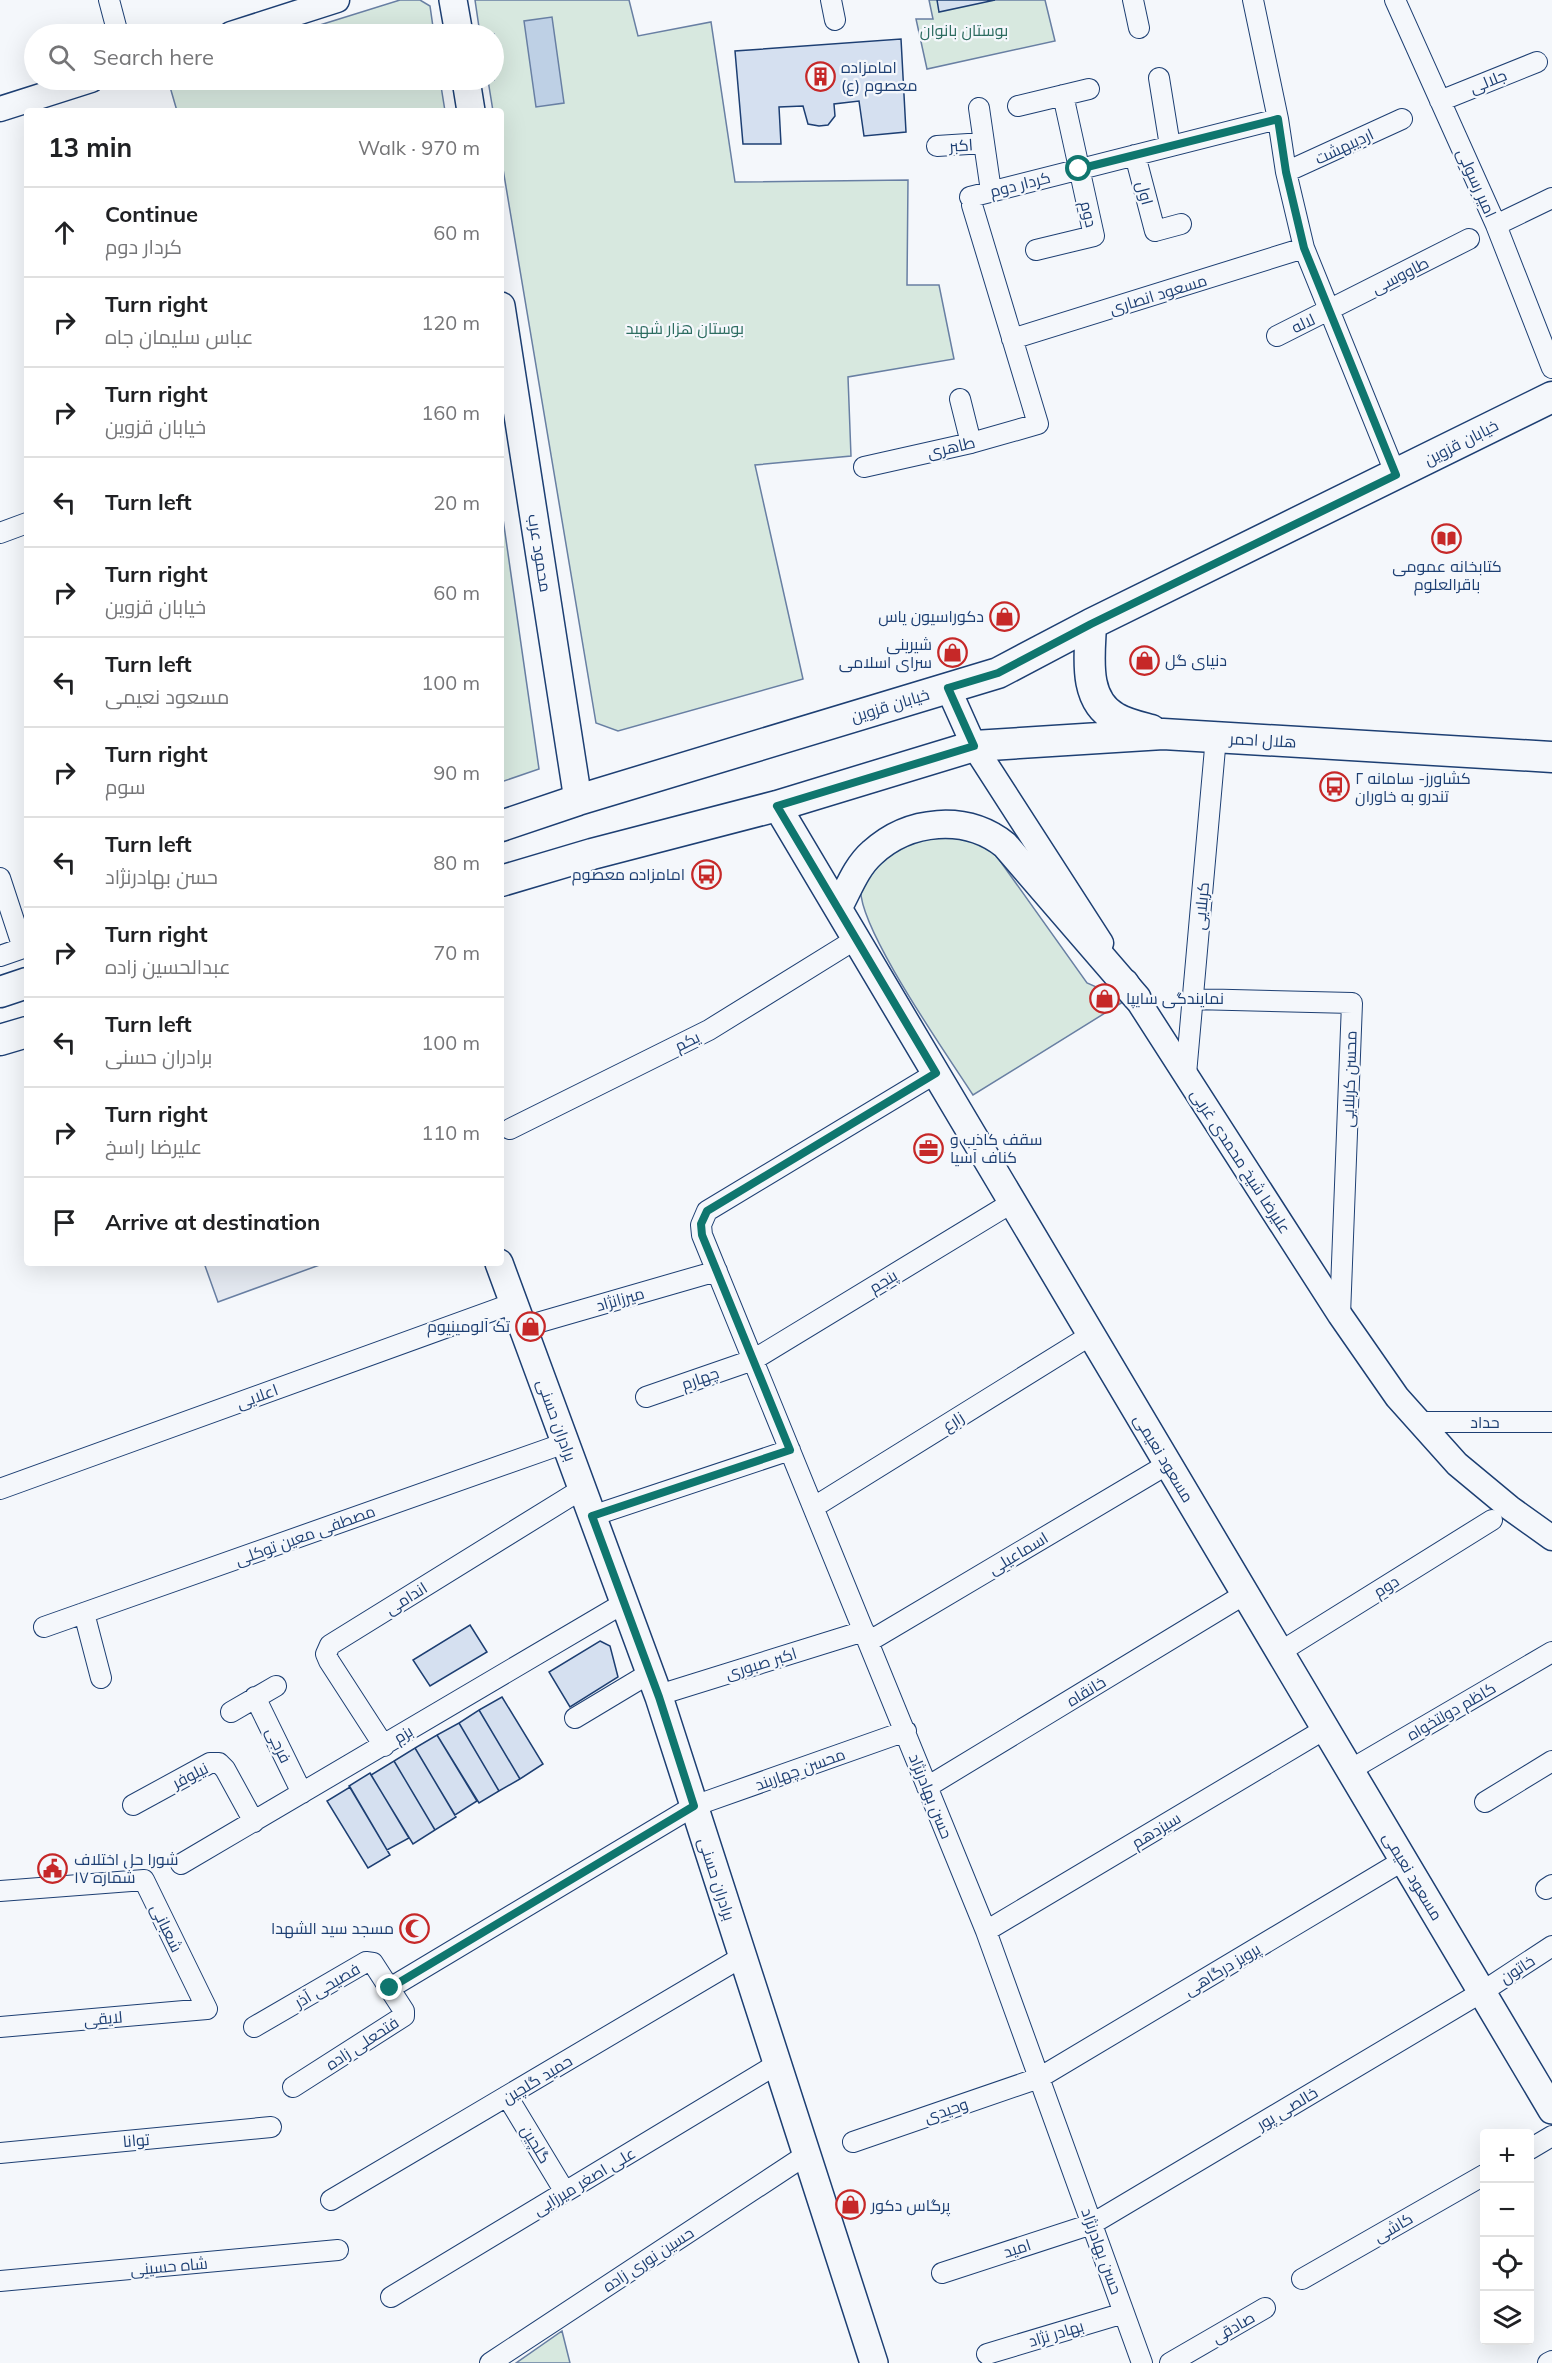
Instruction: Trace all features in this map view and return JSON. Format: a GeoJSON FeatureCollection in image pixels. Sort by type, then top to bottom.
{"type":"FeatureCollection","features":[{"type":"Feature","properties":{"kind":"main road"},"geometry":{"type":"LineString","coordinates":[[468,90],[471,108]]}},
{"type":"Feature","properties":{"kind":"main road","name":"محمود عرب"},"geometry":{"type":"LineString","coordinates":[[504,325],[578,800]]}},
{"type":"Feature","properties":{"kind":"main road","name":"خیابان قزوین"},"geometry":{"type":"LineString","coordinates":[[504,825],[578,800],[998,673],[1091,624],[1552,397]]}},
{"type":"Feature","properties":{"kind":"main road"},"geometry":{"type":"LineString","coordinates":[[1091,624],[1090,676],[1098,699],[1114,717],[1163,734]]}},
{"type":"Feature","properties":{"kind":"main road","name":"هلال احمر"},"geometry":{"type":"LineString","coordinates":[[974,746],[1163,734],[1552,757]]}},
{"type":"Feature","properties":{"kind":"main road"},"geometry":{"type":"LineString","coordinates":[[504,880],[592,854],[777,806],[974,746]]}},
{"type":"Feature","properties":{"kind":"main road","name":"مسعود نعیمی"},"geometry":{"type":"LineString","coordinates":[[777,806],[1552,2110]]}},
{"type":"Feature","properties":{"kind":"main road"},"geometry":{"type":"LineString","coordinates":[[838,908],[859,869],[871,853],[888,841],[938,823],[964,824],[991,834],[1005,845],[1137,998]]}},
{"type":"Feature","properties":{"kind":"main road"},"geometry":{"type":"LineString","coordinates":[[0,992],[24,984]]}},
{"type":"Feature","properties":{"kind":"main road"},"geometry":{"type":"LineString","coordinates":[[0,1040],[24,1033]]}},
{"type":"Feature","properties":{"kind":"main road","name":"برادران حسنی"},"geometry":{"type":"LineString","coordinates":[[501,1266],[654,1685],[874,2363]]}},
{"type":"Feature","properties":{"kind":"street"},"geometry":{"type":"LineString","coordinates":[[109,0],[115,24]]}},
{"type":"Feature","properties":{"kind":"street"},"geometry":{"type":"LineString","coordinates":[[262,24],[337,0]]}},
{"type":"Feature","properties":{"kind":"street"},"geometry":{"type":"LineString","coordinates":[[831,0],[835,20]]}},
{"type":"Feature","properties":{"kind":"street"},"geometry":{"type":"LineString","coordinates":[[1133,0],[1139,28]]}},
{"type":"Feature","properties":{"kind":"street"},"geometry":{"type":"LineString","coordinates":[[1253,0],[1278,119],[1286,172],[1304,248],[1396,475]]}},
{"type":"Feature","properties":{"kind":"street","name":"امیر رسولی"},"geometry":{"type":"LineString","coordinates":[[1395,0],[1496,225],[1552,368]]}},
{"type":"Feature","properties":{"kind":"street","name":"جلالی"},"geometry":{"type":"LineString","coordinates":[[1440,101],[1537,62]]}},
{"type":"Feature","properties":{"kind":"street"},"geometry":{"type":"LineString","coordinates":[[1159,78],[1170,146]]}},
{"type":"Feature","properties":{"kind":"street"},"geometry":{"type":"LineString","coordinates":[[1018,106],[1089,89]]}},
{"type":"Feature","properties":{"kind":"street"},"geometry":{"type":"LineString","coordinates":[[0,109],[60,90]]}},
{"type":"Feature","properties":{"kind":"street"},"geometry":{"type":"LineString","coordinates":[[1063,95],[1079,169]]}},
{"type":"Feature","properties":{"kind":"street","name":"اکبر"},"geometry":{"type":"LineString","coordinates":[[979,108],[991,191]]}},
{"type":"Feature","properties":{"kind":"street","name":"کردار دوم"},"geometry":{"type":"LineString","coordinates":[[1038,424],[971,201],[991,191],[1278,119]]}},
{"type":"Feature","properties":{"kind":"street","name":"اردیبهشت"},"geometry":{"type":"LineString","coordinates":[[1286,172],[1402,119]]}},
{"type":"Feature","properties":{"kind":"street","name":"اکبر"},"geometry":{"type":"LineString","coordinates":[[937,146],[984,143]]}},
{"type":"Feature","properties":{"kind":"street","name":"اول"},"geometry":{"type":"LineString","coordinates":[[1135,155],[1155,231],[1181,224]]}},
{"type":"Feature","properties":{"kind":"street","name":"دوم"},"geometry":{"type":"LineString","coordinates":[[1036,250],[1094,236],[1079,169]]}},
{"type":"Feature","properties":{"kind":"street"},"geometry":{"type":"LineString","coordinates":[[1496,225],[1552,198]]}},
{"type":"Feature","properties":{"kind":"street","name":"طاووسی"},"geometry":{"type":"LineString","coordinates":[[1330,311],[1469,239]]}},
{"type":"Feature","properties":{"kind":"street","name":"مسعود انصاری"},"geometry":{"type":"LineString","coordinates":[[1012,339],[1304,248]]}},
{"type":"Feature","properties":{"kind":"street","name":"لاله"},"geometry":{"type":"LineString","coordinates":[[1277,336],[1330,311]]}},
{"type":"Feature","properties":{"kind":"street"},"geometry":{"type":"LineString","coordinates":[[960,399],[971,443]]}},
{"type":"Feature","properties":{"kind":"street","name":"طاهری"},"geometry":{"type":"LineString","coordinates":[[864,467],[971,443],[1038,424]]}},
{"type":"Feature","properties":{"kind":"street"},"geometry":{"type":"LineString","coordinates":[[0,533],[24,524]]}},
{"type":"Feature","properties":{"kind":"street","name":"علیرضا شیخ محمدی غربی"},"geometry":{"type":"LineString","coordinates":[[948,688],[974,746],[1377,1370],[1418,1422],[1457,1464],[1510,1508],[1552,1538]]}},
{"type":"Feature","properties":{"kind":"street","name":"کربلایی"},"geometry":{"type":"LineString","coordinates":[[1186,1074],[1216,737]]}},
{"type":"Feature","properties":{"kind":"street"},"geometry":{"type":"LineString","coordinates":[[0,878],[23,948],[0,956]]}},
{"type":"Feature","properties":{"kind":"street","name":"یکم"},"geometry":{"type":"LineString","coordinates":[[510,1129],[709,1030],[856,939]]}},
{"type":"Feature","properties":{"kind":"street","name":"محسن کربلایی"},"geometry":{"type":"LineString","coordinates":[[1192,999],[1352,1003],[1340,1315]]}},
{"type":"Feature","properties":{"kind":"street","name":"حسن بهادرنژاد"},"geometry":{"type":"LineString","coordinates":[[936,1073],[707,1211],[701,1224],[702,1235],[986,1931],[1142,2363]]}},
{"type":"Feature","properties":{"kind":"street","name":"پنجم"},"geometry":{"type":"LineString","coordinates":[[753,1360],[1013,1202]]}},
{"type":"Feature","properties":{"kind":"street","name":"ميرزانژاد"},"geometry":{"type":"LineString","coordinates":[[519,1315],[717,1271]]}},
{"type":"Feature","properties":{"kind":"street","name":"اعلایی"},"geometry":{"type":"LineString","coordinates":[[0,1489],[519,1315]]}},
{"type":"Feature","properties":{"kind":"street","name":"زارع"},"geometry":{"type":"LineString","coordinates":[[813,1507],[1092,1335]]}},
{"type":"Feature","properties":{"kind":"street","name":"چهارم"},"geometry":{"type":"LineString","coordinates":[[646,1397],[753,1360]]}},
{"type":"Feature","properties":{"kind":"street","name":"حداد"},"geometry":{"type":"LineString","coordinates":[[1418,1422],[1552,1422]]}},
{"type":"Feature","properties":{"kind":"street","name":"مصطفی معین توکلی"},"geometry":{"type":"LineString","coordinates":[[44,1627],[566,1443]]}},
{"type":"Feature","properties":{"kind":"street"},"geometry":{"type":"LineString","coordinates":[[592,1516],[790,1450]]}},
{"type":"Feature","properties":{"kind":"street","name":"اسماعیلی"},"geometry":{"type":"LineString","coordinates":[[866,1637],[1168,1464]]}},
{"type":"Feature","properties":{"kind":"street","name":"اندامی"},"geometry":{"type":"LineString","coordinates":[[384,1746],[329,1661],[326,1654],[330,1645],[582,1489]]}},
{"type":"Feature","properties":{"kind":"street","name":"دوم"},"geometry":{"type":"LineString","coordinates":[[1280,1652],[1491,1520]]}},
{"type":"Feature","properties":{"kind":"street","name":"خانقاه"},"geometry":{"type":"LineString","coordinates":[[927,1787],[1245,1594]]}},
{"type":"Feature","properties":{"kind":"street","name":"بزم"},"geometry":{"type":"LineString","coordinates":[[181,1864],[624,1603]]}},
{"type":"Feature","properties":{"kind":"street"},"geometry":{"type":"LineString","coordinates":[[84,1614],[101,1678]]}},
{"type":"Feature","properties":{"kind":"street","name":"اکبر صبوری"},"geometry":{"type":"LineString","coordinates":[[654,1685],[662,1694],[866,1637]]}},
{"type":"Feature","properties":{"kind":"street","name":"کاظم دولتخواه"},"geometry":{"type":"LineString","coordinates":[[1350,1770],[1552,1652]]}},
{"type":"Feature","properties":{"kind":"street"},"geometry":{"type":"LineString","coordinates":[[575,1718],[654,1685]]}},
{"type":"Feature","properties":{"kind":"street"},"geometry":{"type":"LineString","coordinates":[[231,1712],[276,1686]]}},
{"type":"Feature","properties":{"kind":"street","name":"فرجی"},"geometry":{"type":"LineString","coordinates":[[255,1697],[302,1793]]}},
{"type":"Feature","properties":{"kind":"street","name":"سیزدهم"},"geometry":{"type":"LineString","coordinates":[[986,1931],[1325,1729]]}},
{"type":"Feature","properties":{"kind":"street","name":"محسن چهاربند"},"geometry":{"type":"LineString","coordinates":[[390,1988],[694,1806],[906,1731]]}},
{"type":"Feature","properties":{"kind":"street"},"geometry":{"type":"LineString","coordinates":[[1485,1802],[1552,1761]]}},
{"type":"Feature","properties":{"kind":"street","name":"نیلوفر"},"geometry":{"type":"LineString","coordinates":[[134,1805],[210,1763],[219,1763],[254,1822]]}},
{"type":"Feature","properties":{"kind":"street","name":"پرویز درگاهی"},"geometry":{"type":"LineString","coordinates":[[1039,2078],[1404,1860]]}},
{"type":"Feature","properties":{"kind":"street","name":"شعبانی"},"geometry":{"type":"LineString","coordinates":[[0,1891],[144,1880],[207,2009]]}},
{"type":"Feature","properties":{"kind":"street","name":"خاتون"},"geometry":{"type":"LineString","coordinates":[[1482,1992],[1552,1946]]}},
{"type":"Feature","properties":{"kind":"street","name":"حمید گلچین"},"geometry":{"type":"LineString","coordinates":[[331,2200],[742,1957]]}},
{"type":"Feature","properties":{"kind":"street","name":"فصیحی آذر"},"geometry":{"type":"LineString","coordinates":[[254,2027],[366,1962],[374,1963],[390,1988]]}},
{"type":"Feature","properties":{"kind":"street","name":"فتحعلی زاده"},"geometry":{"type":"LineString","coordinates":[[293,2087],[401,2019],[404,2011],[390,1988]]}},
{"type":"Feature","properties":{"kind":"street","name":"خالصی پور"},"geometry":{"type":"LineString","coordinates":[[1092,2224],[1482,1992]]}},
{"type":"Feature","properties":{"kind":"street","name":"لایقی"},"geometry":{"type":"LineString","coordinates":[[0,2027],[207,2009]]}},
{"type":"Feature","properties":{"kind":"street","name":"علی اصغر میرزایی"},"geometry":{"type":"LineString","coordinates":[[391,2297],[777,2064]]}},
{"type":"Feature","properties":{"kind":"street","name":"وحیدی"},"geometry":{"type":"LineString","coordinates":[[853,2142],[1039,2078]]}},
{"type":"Feature","properties":{"kind":"street","name":"گلچین"},"geometry":{"type":"LineString","coordinates":[[507,2096],[566,2192]]}},
{"type":"Feature","properties":{"kind":"street","name":"توانا"},"geometry":{"type":"LineString","coordinates":[[0,2153],[271,2127]]}},
{"type":"Feature","properties":{"kind":"street"},"geometry":{"type":"LineString","coordinates":[[1534,2147],[1552,2136]]}},
{"type":"Feature","properties":{"kind":"street","name":"حسین نوری زاده"},"geometry":{"type":"LineString","coordinates":[[490,2363],[806,2155]]}},
{"type":"Feature","properties":{"kind":"street","name":"کاشی"},"geometry":{"type":"LineString","coordinates":[[1302,2279],[1480,2178]]}},
{"type":"Feature","properties":{"kind":"street","name":"امید"},"geometry":{"type":"LineString","coordinates":[[942,2273],[1092,2224]]}},
{"type":"Feature","properties":{"kind":"street","name":"شاه حسینی"},"geometry":{"type":"LineString","coordinates":[[0,2281],[338,2250]]}},
{"type":"Feature","properties":{"kind":"street","name":"صادقی"},"geometry":{"type":"LineString","coordinates":[[1170,2363],[1265,2308]]}},
{"type":"Feature","properties":{"kind":"street","name":"بهادر نژاد"},"geometry":{"type":"LineString","coordinates":[[987,2354],[1124,2313]]}},
{"type":"Feature","properties":{"kind":"green space"},"geometry":{"type":"Polygon","coordinates":[[[400,0],[420,0],[430,6],[433,24],[323,24],[400,0]]]}},
{"type":"Feature","properties":{"kind":"green space","name":"بوستان هزار شهید"},"geometry":{"type":"Polygon","coordinates":[[[475,0],[629,0],[638,36],[711,22],[735,182],[908,180],[907,285],[939,285],[954,359],[848,377],[851,456],[755,465],[803,679],[618,731],[596,723],[504,175],[504,108],[493,108],[490,90],[504,90],[504,24],[479,24],[475,0]]]}},
{"type":"Feature","properties":{"kind":"green space","name":"بوستان بانوان"},"geometry":{"type":"Polygon","coordinates":[[[929,0],[1045,0],[1055,41],[927,69],[916,19],[933,19],[929,0]]]}},
{"type":"Feature","properties":{"kind":"green space"},"geometry":{"type":"Polygon","coordinates":[[[171,90],[442,90],[445,108],[176,108],[171,90]]]}},
{"type":"Feature","properties":{"kind":"green space"},"geometry":{"type":"Polygon","coordinates":[[[504,526],[539,769],[504,781],[504,526]]]}},
{"type":"Feature","properties":{"kind":"green space"},"geometry":{"type":"Polygon","coordinates":[[[926,833],[988,844],[1087,983],[1126,1000],[973,1095],[887,959],[863,904],[861,886],[870,867],[887,854],[926,833]]]}},
{"type":"Feature","properties":{"kind":"green space"},"geometry":{"type":"Polygon","coordinates":[[[562,2331],[570,2363],[516,2363],[562,2331]]]}},
{"type":"Feature","properties":{"kind":"shaded area"},"geometry":{"type":"Polygon","coordinates":[[[205,1266],[317,1266],[218,1302],[205,1266]]]}},
{"type":"Feature","properties":{"kind":"water"},"geometry":{"type":"Polygon","coordinates":[[[552,17],[564,103],[536,107],[524,21],[552,17]]]}},
{"type":"Feature","properties":{"kind":"building"},"geometry":{"type":"Polygon","coordinates":[[[937,0],[995,0],[939,12],[937,0]]]}},
{"type":"Feature","properties":{"kind":"building","name":"امامزاده معصوم (ع)"},"geometry":{"type":"Polygon","coordinates":[[[901,39],[906,132],[864,136],[859,101],[834,104],[835,116],[828,125],[819,126],[808,124],[803,106],[779,107],[781,144],[743,144],[735,51],[901,39]]]}},
{"type":"Feature","properties":{"kind":"building"},"geometry":{"type":"Polygon","coordinates":[[[470,1625],[487,1652],[430,1686],[413,1660],[470,1625]]]}},
{"type":"Feature","properties":{"kind":"building"},"geometry":{"type":"Polygon","coordinates":[[[600,1641],[610,1646],[618,1677],[570,1707],[549,1672],[600,1641]]]}},
{"type":"Feature","properties":{"kind":"building"},"geometry":{"type":"Polygon","coordinates":[[[502,1697],[543,1764],[520,1779],[479,1710],[502,1697]]]}},
{"type":"Feature","properties":{"kind":"building"},"geometry":{"type":"Polygon","coordinates":[[[479,1710],[520,1779],[499,1791],[459,1723],[479,1710]]]}},
{"type":"Feature","properties":{"kind":"building"},"geometry":{"type":"Polygon","coordinates":[[[459,1723],[499,1791],[479,1803],[437,1735],[459,1723]]]}},
{"type":"Feature","properties":{"kind":"building"},"geometry":{"type":"Polygon","coordinates":[[[437,1735],[477,1801],[455,1815],[415,1748],[437,1735]]]}},
{"type":"Feature","properties":{"kind":"building"},"geometry":{"type":"Polygon","coordinates":[[[415,1748],[456,1817],[435,1830],[394,1761],[415,1748]]]}},
{"type":"Feature","properties":{"kind":"building"},"geometry":{"type":"Polygon","coordinates":[[[394,1761],[435,1830],[413,1844],[371,1775],[394,1761]]]}},
{"type":"Feature","properties":{"kind":"building"},"geometry":{"type":"Polygon","coordinates":[[[370,1773],[409,1838],[387,1850],[349,1786],[370,1773]]]}},
{"type":"Feature","properties":{"kind":"building"},"geometry":{"type":"Polygon","coordinates":[[[350,1787],[390,1855],[368,1868],[327,1801],[350,1787]]]}},
{"type":"Feature","properties":{"kind":"place","name":"امامزاده معصوم (ع)"},"geometry":{"type":"Point","coordinates":[820,76]}},
{"type":"Feature","properties":{"kind":"place","name":"کتابخانه عمومی باقرالعلوم"},"geometry":{"type":"Point","coordinates":[1447,538]}},
{"type":"Feature","properties":{"kind":"place","name":"دکوراسیون یاس"},"geometry":{"type":"Point","coordinates":[1005,616]}},
{"type":"Feature","properties":{"kind":"place","name":"شیرینی سرای اسلامی"},"geometry":{"type":"Point","coordinates":[953,653]}},
{"type":"Feature","properties":{"kind":"place","name":"دنیای گل"},"geometry":{"type":"Point","coordinates":[1144,660]}},
{"type":"Feature","properties":{"kind":"place","name":"کشاورز- سامانه ۲ تندرو به خاوران"},"geometry":{"type":"Point","coordinates":[1334,787]}},
{"type":"Feature","properties":{"kind":"place","name":"امامزاده معصوم"},"geometry":{"type":"Point","coordinates":[706,874]}},
{"type":"Feature","properties":{"kind":"place","name":"نمایندگی سایپا"},"geometry":{"type":"Point","coordinates":[1105,998]}},
{"type":"Feature","properties":{"kind":"place","name":"سقف کاذب و کناف آسیا"},"geometry":{"type":"Point","coordinates":[929,1148]}},
{"type":"Feature","properties":{"kind":"place","name":"تک آلومینیوم"},"geometry":{"type":"Point","coordinates":[531,1326]}},
{"type":"Feature","properties":{"kind":"place","name":"شورا حل اختلاف شماره ۱۷"},"geometry":{"type":"Point","coordinates":[53,1868]}},
{"type":"Feature","properties":{"kind":"place","name":"مسجد سید الشهدا"},"geometry":{"type":"Point","coordinates":[415,1928]}},
{"type":"Feature","properties":{"kind":"place","name":"پرگاس دکور"},"geometry":{"type":"Point","coordinates":[850,2205]}},
{"type":"Feature","properties":{"kind":"route"},"geometry":{"type":"LineString","coordinates":[[390,1988],[694,1806],[659,1697],[592,1516],[790,1450],[702,1235],[702,1218],[707,1211],[936,1073],[777,806],[974,746],[948,688],[998,673],[1091,624],[1396,475],[1299,234],[1278,119],[1079,169]]}}]}
